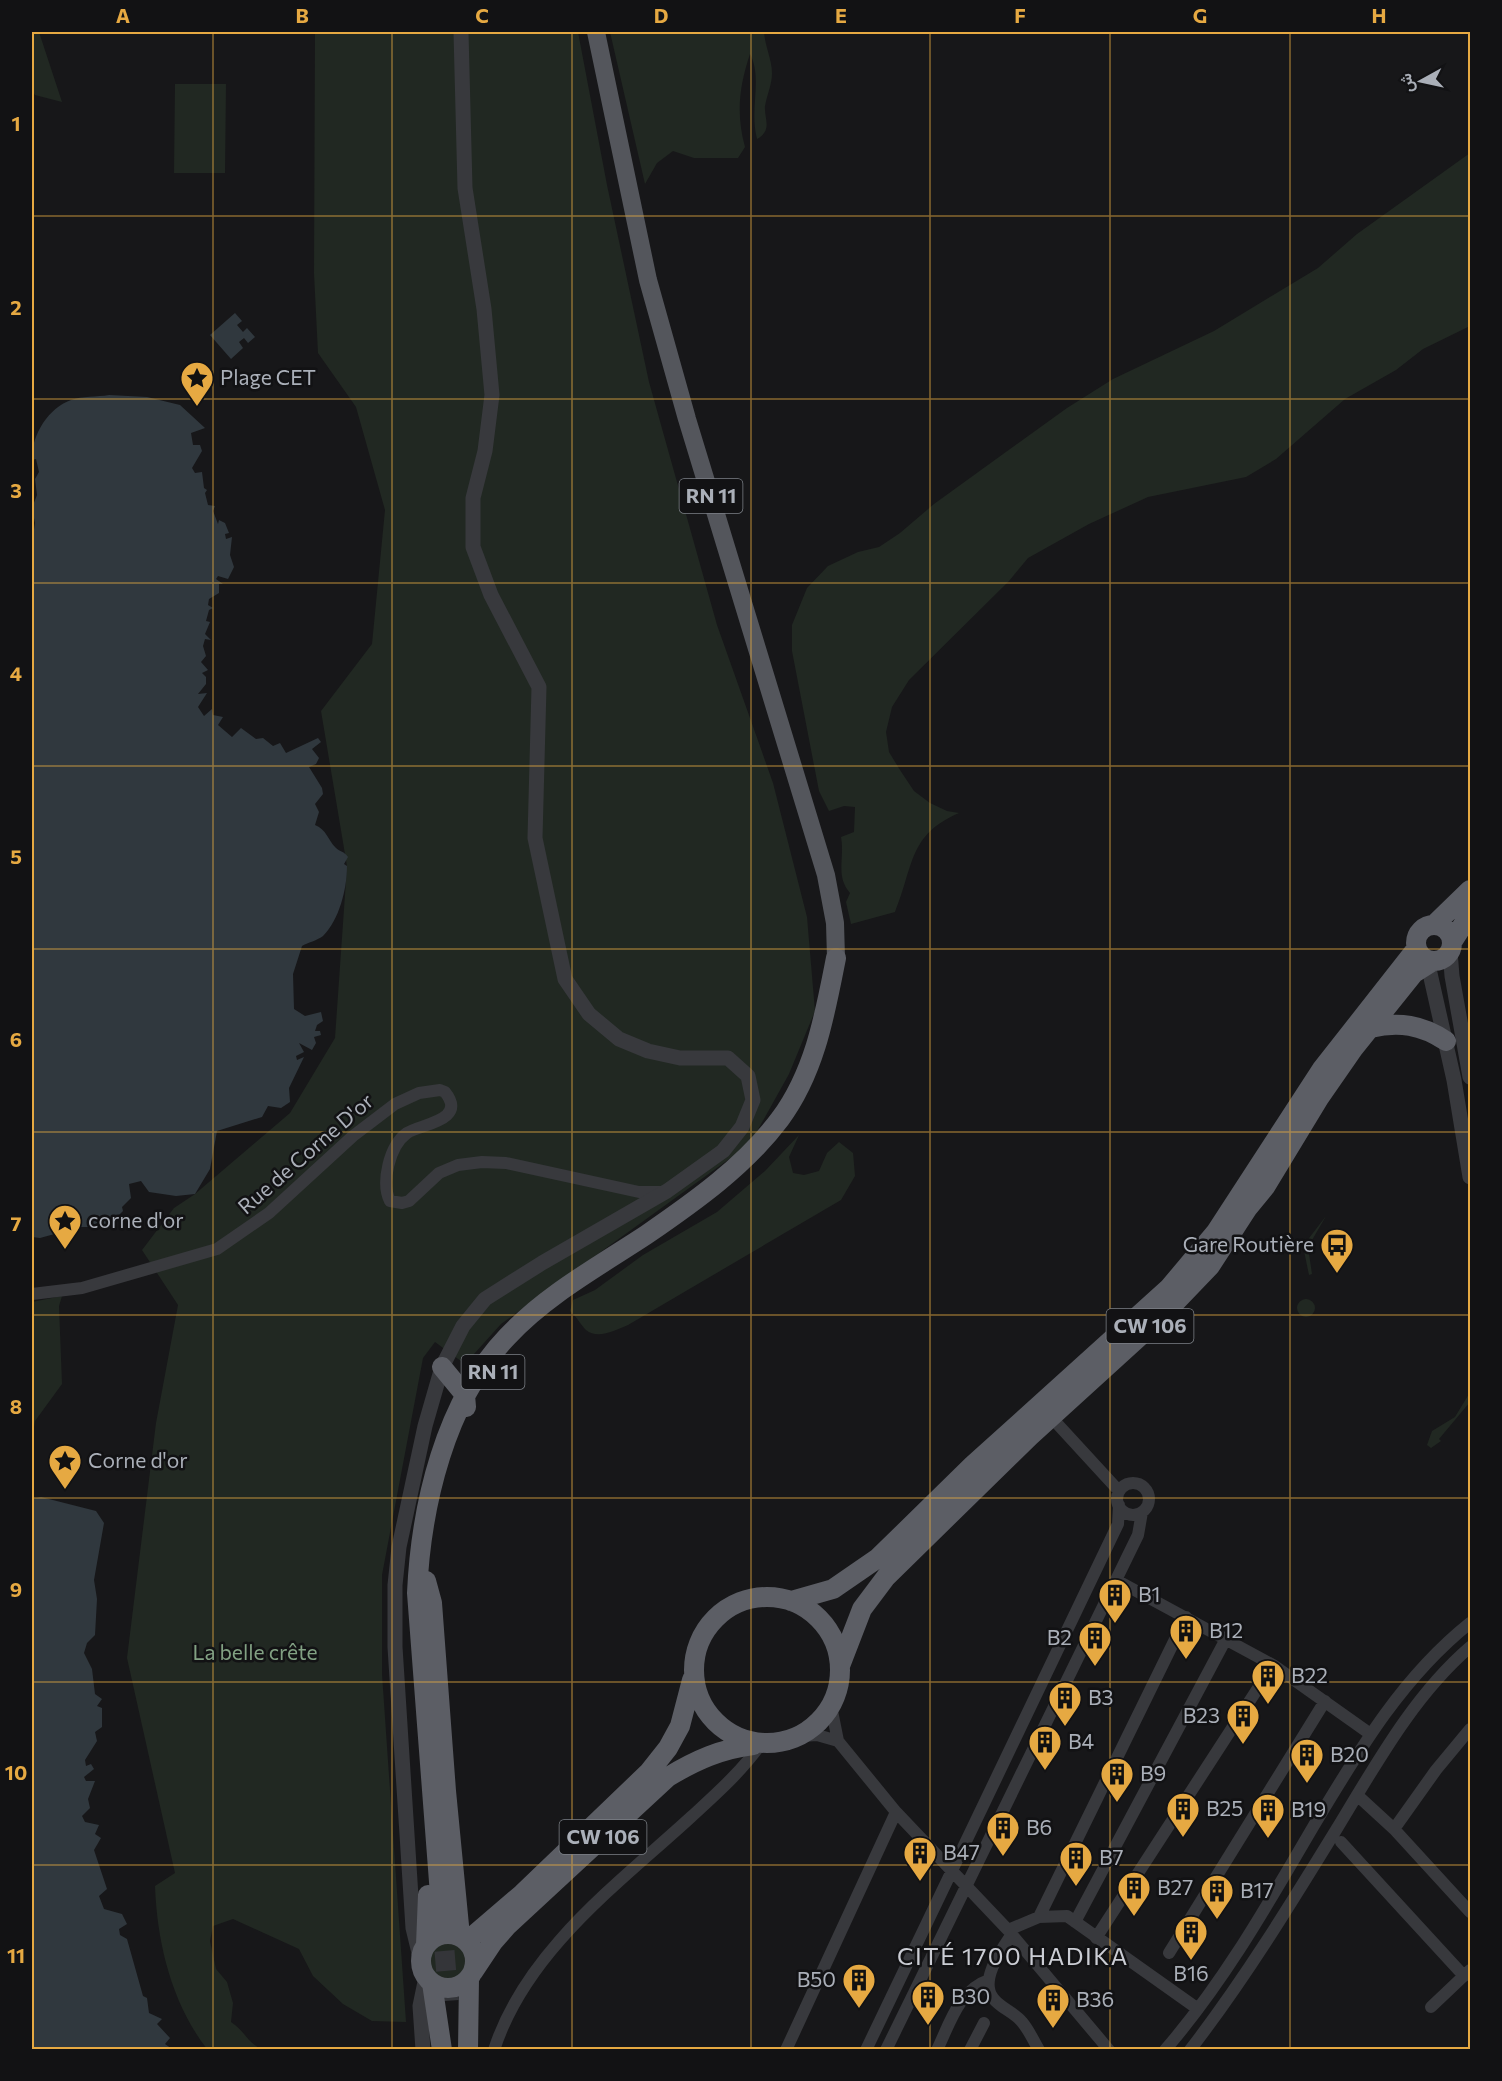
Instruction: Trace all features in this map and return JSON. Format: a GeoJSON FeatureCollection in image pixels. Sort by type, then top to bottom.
{"type":"FeatureCollection","features":[{"type":"Feature","properties":{"kind":"highway"},"geometry":{"type":"LineString","coordinates":[[1470,890],[1435,924],[1424,927],[1419,933],[1426,958],[1441,960],[1470,914]]}},
{"type":"Feature","properties":{"kind":"highway"},"geometry":{"type":"LineString","coordinates":[[1435,924],[1447,930],[1451,946]]}},
{"type":"Feature","properties":{"kind":"highway","name":"RN 11"},"geometry":{"type":"LineString","coordinates":[[449,1914],[422,1577],[434,1483],[465,1395],[507,1336],[536,1310],[681,1210],[760,1142],[780,1118],[812,1056],[823,1026],[836,958]]}},
{"type":"Feature","properties":{"kind":"highway","name":"RN 11"},"geometry":{"type":"LineString","coordinates":[[422,1577],[438,1508],[461,1433],[495,1368],[521,1335],[558,1304],[718,1187],[763,1147],[784,1120],[814,1065],[834,995],[836,958]]}},
{"type":"Feature","properties":{"kind":"highway","name":"CW 106"},"geometry":{"type":"LineString","coordinates":[[840,1665],[856,1621],[873,1592],[1051,1417],[1163,1315],[1210,1266],[1247,1209],[1265,1187],[1335,1074],[1426,958]]}},
{"type":"Feature","properties":{"kind":"highway","name":"CW 106"},"geometry":{"type":"LineString","coordinates":[[791,1600],[833,1589],[878,1558],[973,1465],[1168,1288],[1216,1232],[1328,1060],[1426,958]]}},
{"type":"Feature","properties":{"kind":"highway"},"geometry":{"type":"LineString","coordinates":[[1370,1028],[1383,1024],[1410,1025],[1423,1028],[1446,1041]]}},
{"type":"Feature","properties":{"kind":"highway"},"geometry":{"type":"LineString","coordinates":[[443,1365],[463,1369],[490,1357]]}},
{"type":"Feature","properties":{"kind":"highway"},"geometry":{"type":"LineString","coordinates":[[443,1365],[465,1395],[466,1409],[461,1433]]}},
{"type":"Feature","properties":{"kind":"highway"},"geometry":{"type":"LineString","coordinates":[[422,1577],[410,1601],[408,1628],[429,1898],[426,1966],[442,2049]]}},
{"type":"Feature","properties":{"kind":"highway"},"geometry":{"type":"LineString","coordinates":[[769,1596],[791,1600],[810,1611],[825,1626],[836,1645],[840,1665],[839,1687],[831,1706],[819,1723],[802,1736],[782,1743],[761,1744],[740,1739],[722,1729],[707,1714],[697,1695],[693,1674],[699,1642],[710,1623],[727,1608],[747,1599],[769,1596]]}},
{"type":"Feature","properties":{"kind":"highway","name":"CW 106"},"geometry":{"type":"LineString","coordinates":[[464,1939],[505,1909],[649,1772],[668,1748],[683,1718],[693,1674]]}},
{"type":"Feature","properties":{"kind":"highway","name":"CW 106"},"geometry":{"type":"LineString","coordinates":[[471,1976],[507,1926],[668,1777],[697,1760],[728,1748],[761,1744]]}},
{"type":"Feature","properties":{"kind":"highway"},"geometry":{"type":"LineString","coordinates":[[449,1914],[475,1921],[490,1917],[505,1909]]}},
{"type":"Feature","properties":{"kind":"highway"},"geometry":{"type":"LineString","coordinates":[[449,1914],[475,1956],[471,1976],[468,2049]]}},
{"type":"Feature","properties":{"kind":"highway"},"geometry":{"type":"LineString","coordinates":[[426,1966],[442,1934],[464,1939]]}},
{"type":"Feature","properties":{"kind":"highway"},"geometry":{"type":"LineString","coordinates":[[426,1966],[447,1989],[463,1985],[471,1976]]}},
{"type":"Feature","properties":{"kind":"highway"},"geometry":{"type":"LineString","coordinates":[[452,2049],[452,2004],[458,2049]]}},
{"type":"Feature","properties":{"kind":"main road","name":"RN 11"},"geometry":{"type":"LineString","coordinates":[[596,32],[648,280],[687,418],[826,875],[835,923],[836,958]]}},
{"type":"Feature","properties":{"kind":"street"},"geometry":{"type":"LineString","coordinates":[[423,2049],[420,2006],[426,1966],[413,1928],[395,1647],[395,1585],[410,1487],[443,1365],[463,1326],[485,1299],[542,1263],[667,1191],[723,1151],[742,1127],[753,1100],[748,1076],[728,1058],[680,1058],[648,1052],[619,1039],[589,1014],[565,979],[535,838],[539,687],[491,596],[473,548],[473,498],[485,451],[492,394],[484,309],[465,188],[461,32]]}},
{"type":"Feature","properties":{"kind":"street"},"geometry":{"type":"LineString","coordinates":[[1451,946],[1452,976],[1470,1077]]}},
{"type":"Feature","properties":{"kind":"street"},"geometry":{"type":"LineString","coordinates":[[1426,958],[1446,1041],[1470,1177]]}},
{"type":"Feature","properties":{"kind":"street","name":"Rue de Corne D'or"},"geometry":{"type":"LineString","coordinates":[[32,1294],[82,1288],[217,1249],[269,1213],[374,1118],[403,1099],[430,1091],[445,1092],[450,1102],[449,1112],[442,1120],[414,1130],[400,1141],[393,1152],[386,1181],[386,1193],[390,1201],[402,1203],[439,1173],[458,1165],[482,1162],[506,1163],[621,1187]]}},
{"type":"Feature","properties":{"kind":"street"},"geometry":{"type":"LineString","coordinates":[[621,1187],[649,1193],[667,1191]]}},
{"type":"Feature","properties":{"kind":"street"},"geometry":{"type":"LineString","coordinates":[[621,1187],[629,1199],[630,1213]]}},
{"type":"Feature","properties":{"kind":"street"},"geometry":{"type":"LineString","coordinates":[[866,2049],[953,1872],[1118,1524],[1119,1491],[1051,1417]]}},
{"type":"Feature","properties":{"kind":"street"},"geometry":{"type":"LineString","coordinates":[[886,2049],[1138,1535],[1142,1512],[1148,1498],[1142,1485],[1132,1483],[1119,1491]]}},
{"type":"Feature","properties":{"kind":"street"},"geometry":{"type":"LineString","coordinates":[[1119,1505],[1131,1514],[1142,1512]]}},
{"type":"Feature","properties":{"kind":"street"},"geometry":{"type":"LineString","coordinates":[[1116,1580],[1227,1637],[1274,1665],[1369,1733]]}},
{"type":"Feature","properties":{"kind":"street"},"geometry":{"type":"LineString","coordinates":[[1039,1917],[1186,1617]]}},
{"type":"Feature","properties":{"kind":"street"},"geometry":{"type":"LineString","coordinates":[[1165,2049],[1198,2009],[1256,1924],[1369,1733],[1416,1674],[1470,1623]]}},
{"type":"Feature","properties":{"kind":"street"},"geometry":{"type":"LineString","coordinates":[[1075,1922],[1227,1637]]}},
{"type":"Feature","properties":{"kind":"street"},"geometry":{"type":"LineString","coordinates":[[1190,2049],[1263,1950],[1403,1722],[1431,1687],[1470,1647]]}},
{"type":"Feature","properties":{"kind":"street"},"geometry":{"type":"LineString","coordinates":[[1096,1938],[1274,1665]]}},
{"type":"Feature","properties":{"kind":"street"},"geometry":{"type":"LineString","coordinates":[[1168,1953],[1325,1701]]}},
{"type":"Feature","properties":{"kind":"street"},"geometry":{"type":"LineString","coordinates":[[831,1706],[838,1741],[896,1812],[1010,1932],[1109,2049]]}},
{"type":"Feature","properties":{"kind":"street"},"geometry":{"type":"LineString","coordinates":[[1394,1829],[1470,1729]]}},
{"type":"Feature","properties":{"kind":"street"},"geometry":{"type":"LineString","coordinates":[[802,1736],[816,1735],[838,1741]]}},
{"type":"Feature","properties":{"kind":"street"},"geometry":{"type":"LineString","coordinates":[[1437,1770],[1443,1776],[1470,1737]]}},
{"type":"Feature","properties":{"kind":"street"},"geometry":{"type":"LineString","coordinates":[[494,2049],[513,2007],[552,1950],[578,1921],[711,1799],[750,1759],[761,1744]]}},
{"type":"Feature","properties":{"kind":"street"},"geometry":{"type":"LineString","coordinates":[[1357,1795],[1394,1829],[1470,1912]]}},
{"type":"Feature","properties":{"kind":"street"},"geometry":{"type":"LineString","coordinates":[[786,2049],[896,1812]]}},
{"type":"Feature","properties":{"kind":"street"},"geometry":{"type":"LineString","coordinates":[[1341,1842],[1467,1973],[1431,2007]]}},
{"type":"Feature","properties":{"kind":"street"},"geometry":{"type":"LineString","coordinates":[[1039,2049],[1021,2020],[993,1998],[989,1980],[1010,1932],[1039,1917],[1057,1914],[1067,1916],[1198,2009]]}},
{"type":"Feature","properties":{"kind":"street"},"geometry":{"type":"LineString","coordinates":[[937,2049],[963,1996],[976,1984],[989,1980]]}},
{"type":"Feature","properties":{"kind":"street"},"geometry":{"type":"LineString","coordinates":[[970,2049],[984,2023]]}},
{"type":"Feature","properties":{"kind":"green space"},"geometry":{"type":"Polygon","coordinates":[[[32,32],[39,32],[62,102],[35,95],[32,90],[32,32]]]}},
{"type":"Feature","properties":{"kind":"green space","name":"La belle crête"},"geometry":{"type":"Polygon","coordinates":[[[315,32],[578,32],[607,185],[649,382],[717,625],[773,783],[807,917],[815,1011],[789,1074],[750,1144],[501,1324],[465,1364],[435,1342],[423,1358],[382,1575],[382,1674],[406,2022],[372,2021],[343,2004],[313,1976],[299,1949],[233,1919],[213,1926],[210,1941],[216,1969],[227,1982],[233,2003],[231,2022],[253,2044],[262,2049],[207,2049],[184,2013],[163,1951],[155,1886],[175,1873],[127,1658],[156,1423],[178,1305],[142,1250],[174,1208],[195,1194],[290,1113],[335,1038],[347,866],[321,711],[372,644],[385,510],[356,407],[318,353],[314,273],[315,32]]]}},
{"type":"Feature","properties":{"kind":"green space"},"geometry":{"type":"Polygon","coordinates":[[[610,32],[764,32],[772,73],[765,106],[767,124],[765,132],[757,139],[754,116],[756,84],[754,64],[750,54],[740,100],[740,123],[745,147],[738,158],[694,158],[673,151],[657,163],[645,184],[610,32]]]}},
{"type":"Feature","properties":{"kind":"green space"},"geometry":{"type":"Polygon","coordinates":[[[175,84],[226,84],[225,173],[174,173],[175,84]]]}},
{"type":"Feature","properties":{"kind":"green space"},"geometry":{"type":"Polygon","coordinates":[[[1470,153],[1470,326],[1423,349],[1396,370],[1345,399],[1276,459],[1246,477],[1148,497],[1089,524],[1028,558],[1009,581],[909,680],[892,707],[886,732],[889,752],[900,770],[914,791],[930,803],[947,811],[959,813],[930,831],[921,842],[910,866],[895,912],[851,924],[846,902],[850,893],[845,887],[842,873],[841,837],[854,832],[855,807],[844,806],[829,811],[819,791],[792,651],[792,625],[807,588],[828,566],[858,552],[879,547],[900,533],[934,504],[1067,408],[1113,379],[1214,331],[1318,268],[1357,234],[1470,153]]]}},
{"type":"Feature","properties":{"kind":"green space"},"geometry":{"type":"Polygon","coordinates":[[[799,1135],[789,1157],[793,1173],[804,1175],[819,1171],[827,1153],[839,1142],[853,1153],[855,1176],[841,1200],[628,1325],[607,1333],[591,1333],[570,1311],[573,1300],[595,1290],[643,1255],[717,1212],[765,1171],[799,1135]]]}},
{"type":"Feature","properties":{"kind":"green space"},"geometry":{"type":"Polygon","coordinates":[[[1326,1216],[1308,1247],[1312,1274],[1309,1275],[1303,1246],[1326,1216]]]}},
{"type":"Feature","properties":{"kind":"green space"},"geometry":{"type":"Polygon","coordinates":[[[62,1296],[59,1306],[62,1384],[35,1421],[32,1439],[32,1302],[62,1296]]]}},
{"type":"Feature","properties":{"kind":"green space"},"geometry":{"type":"Polygon","coordinates":[[[1306,1299],[1312,1302],[1315,1308],[1312,1314],[1306,1317],[1300,1314],[1297,1308],[1300,1302],[1306,1299]]]}},
{"type":"Feature","properties":{"kind":"green space"},"geometry":{"type":"Polygon","coordinates":[[[1469,1394],[1470,1402],[1439,1439],[1441,1441],[1431,1448],[1427,1445],[1432,1431],[1455,1417],[1469,1394]]]}},
{"type":"Feature","properties":{"kind":"green space"},"geometry":{"type":"Polygon","coordinates":[[[448,1943],[462,1948],[467,1962],[462,1976],[448,1981],[434,1976],[429,1962],[434,1948],[448,1943]]]}},
{"type":"Feature","properties":{"kind":"shaded area"},"geometry":{"type":"Polygon","coordinates":[[[235,313],[242,321],[237,325],[243,332],[247,328],[255,337],[248,343],[244,338],[239,342],[243,348],[231,359],[210,335],[235,313]]]}},
{"type":"Feature","properties":{"kind":"shaded area"},"geometry":{"type":"Polygon","coordinates":[[[109,395],[147,397],[180,405],[205,428],[191,433],[193,445],[200,445],[202,451],[192,468],[195,473],[202,472],[208,505],[215,506],[213,511],[218,524],[219,520],[225,523],[229,533],[225,534],[226,539],[232,537],[230,555],[234,567],[228,579],[218,576],[216,579],[223,584],[219,584],[219,593],[209,599],[208,605],[213,608],[209,610],[206,621],[210,622],[205,634],[211,640],[205,639],[203,646],[206,656],[201,662],[208,670],[202,673],[206,677],[206,684],[198,694],[207,693],[198,707],[204,716],[212,709],[213,715],[223,717],[218,725],[232,737],[241,728],[256,739],[263,738],[273,746],[280,743],[286,753],[318,738],[321,742],[312,749],[319,758],[316,764],[309,767],[322,788],[323,794],[315,804],[319,812],[315,825],[325,832],[336,848],[348,857],[344,864],[347,866],[347,875],[344,894],[334,922],[323,936],[302,946],[293,974],[294,1009],[305,1016],[321,1012],[323,1021],[317,1025],[315,1031],[320,1031],[321,1035],[314,1037],[316,1043],[312,1050],[299,1043],[304,1052],[296,1056],[297,1060],[304,1057],[289,1088],[290,1102],[281,1108],[268,1106],[262,1117],[217,1131],[210,1169],[195,1194],[176,1196],[149,1192],[141,1181],[129,1184],[131,1198],[122,1207],[123,1211],[107,1227],[80,1227],[40,1238],[32,1237],[32,542],[35,523],[32,508],[37,495],[35,479],[39,472],[36,459],[32,460],[32,451],[42,424],[55,409],[75,399],[109,395]]]}},
{"type":"Feature","properties":{"kind":"shaded area"},"geometry":{"type":"Polygon","coordinates":[[[41,1497],[96,1511],[104,1523],[94,1580],[97,1599],[95,1635],[87,1643],[84,1653],[92,1669],[95,1694],[102,1699],[97,1706],[102,1708],[102,1727],[95,1732],[97,1741],[85,1760],[86,1766],[91,1764],[94,1769],[84,1777],[86,1781],[95,1781],[88,1799],[90,1808],[82,1816],[85,1822],[99,1825],[95,1834],[101,1838],[94,1850],[107,1889],[99,1896],[104,1909],[122,1914],[127,1924],[119,1929],[120,1935],[127,1939],[143,1996],[147,1998],[149,2013],[162,2019],[157,2024],[170,2038],[165,2044],[172,2049],[32,2049],[32,1499],[41,1497]]]}},
{"type":"Feature","properties":{"kind":"tunnel"},"geometry":{"type":"LineString","coordinates":[[442,1921],[449,2005]]}},
{"type":"Feature","properties":{"kind":"place","name":"Plage CET"},"geometry":{"type":"Point","coordinates":[197,407]}},
{"type":"Feature","properties":{"kind":"place","name":"corne d'or"},"geometry":{"type":"Point","coordinates":[65,1250]}},
{"type":"Feature","properties":{"kind":"place","name":"Gare Routière"},"geometry":{"type":"Point","coordinates":[1337,1274]}},
{"type":"Feature","properties":{"kind":"place","name":"Corne d'or"},"geometry":{"type":"Point","coordinates":[65,1490]}},
{"type":"Feature","properties":{"kind":"place","name":"B1"},"geometry":{"type":"Point","coordinates":[1115,1624]}},
{"type":"Feature","properties":{"kind":"place","name":"B12"},"geometry":{"type":"Point","coordinates":[1186,1660]}},
{"type":"Feature","properties":{"kind":"place","name":"B2"},"geometry":{"type":"Point","coordinates":[1095,1667]}},
{"type":"Feature","properties":{"kind":"place","name":"B22"},"geometry":{"type":"Point","coordinates":[1268,1705]}},
{"type":"Feature","properties":{"kind":"place","name":"B3"},"geometry":{"type":"Point","coordinates":[1065,1727]}},
{"type":"Feature","properties":{"kind":"place","name":"B23"},"geometry":{"type":"Point","coordinates":[1243,1745]}},
{"type":"Feature","properties":{"kind":"place","name":"B4"},"geometry":{"type":"Point","coordinates":[1045,1771]}},
{"type":"Feature","properties":{"kind":"place","name":"B20"},"geometry":{"type":"Point","coordinates":[1307,1784]}},
{"type":"Feature","properties":{"kind":"place","name":"B9"},"geometry":{"type":"Point","coordinates":[1117,1803]}},
{"type":"Feature","properties":{"kind":"place","name":"B25"},"geometry":{"type":"Point","coordinates":[1183,1838]}},
{"type":"Feature","properties":{"kind":"place","name":"B19"},"geometry":{"type":"Point","coordinates":[1268,1839]}},
{"type":"Feature","properties":{"kind":"place","name":"B6"},"geometry":{"type":"Point","coordinates":[1003,1857]}},
{"type":"Feature","properties":{"kind":"place","name":"B47"},"geometry":{"type":"Point","coordinates":[920,1882]}},
{"type":"Feature","properties":{"kind":"place","name":"B7"},"geometry":{"type":"Point","coordinates":[1076,1887]}},
{"type":"Feature","properties":{"kind":"place","name":"B27"},"geometry":{"type":"Point","coordinates":[1134,1917]}},
{"type":"Feature","properties":{"kind":"place","name":"B17"},"geometry":{"type":"Point","coordinates":[1217,1920]}},
{"type":"Feature","properties":{"kind":"place","name":"B16"},"geometry":{"type":"Point","coordinates":[1191,1961]}},
{"type":"Feature","properties":{"kind":"place","name":"B50"},"geometry":{"type":"Point","coordinates":[859,2009]}},
{"type":"Feature","properties":{"kind":"place","name":"B30"},"geometry":{"type":"Point","coordinates":[928,2026]}},
{"type":"Feature","properties":{"kind":"place","name":"B36"},"geometry":{"type":"Point","coordinates":[1053,2029]}},
{"type":"Feature","properties":{"kind":"district","name":"CITÉ 1700 HADIKA"},"geometry":{"type":"Point","coordinates":[1013,1957]}}]}
